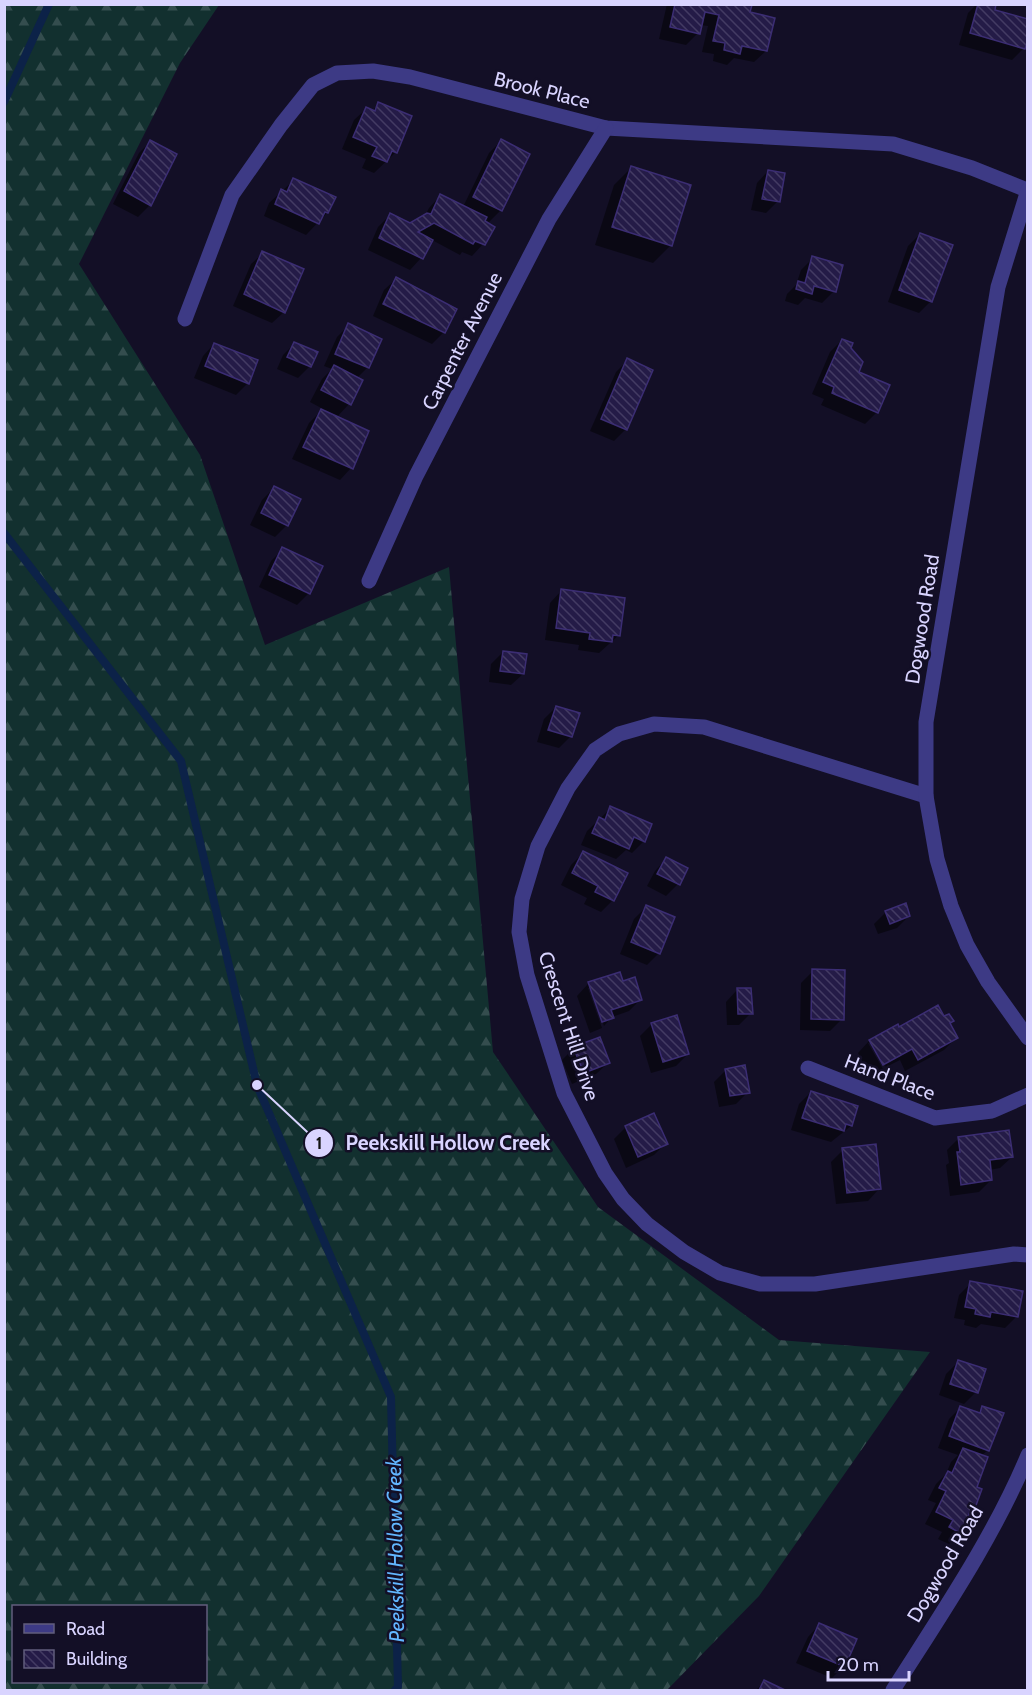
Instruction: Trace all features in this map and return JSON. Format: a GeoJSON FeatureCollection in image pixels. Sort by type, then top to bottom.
{"type":"FeatureCollection","features":[{"type":"Feature","properties":{"kind":"street","name":"Brook Place"},"geometry":{"type":"LineString","coordinates":[[185,319],[232,195],[312,85],[337,73],[374,71],[410,77],[606,128],[893,144],[972,168],[1028,190]]}},
{"type":"Feature","properties":{"kind":"street","name":"Carpenter Avenue"},"geometry":{"type":"LineString","coordinates":[[369,581],[416,476],[543,230],[606,128]]}},
{"type":"Feature","properties":{"kind":"street","name":"Dogwood Road"},"geometry":{"type":"LineString","coordinates":[[1028,190],[998,287],[926,722],[926,796],[937,859],[951,906],[967,945],[988,982],[1028,1038]]}},
{"type":"Feature","properties":{"kind":"street","name":"Crescent Hill Drive"},"geometry":{"type":"LineString","coordinates":[[926,796],[704,727],[654,724],[620,734],[595,750],[568,788],[538,846],[522,899],[519,932],[527,975],[564,1093],[605,1173],[623,1199],[647,1224],[684,1252],[720,1273],[760,1284],[815,1284],[1014,1254],[1028,1255]]}},
{"type":"Feature","properties":{"kind":"street","name":"Hand Place"},"geometry":{"type":"LineString","coordinates":[[808,1068],[935,1118],[993,1111],[1028,1095]]}},
{"type":"Feature","properties":{"kind":"street","name":"Dogwood Road"},"geometry":{"type":"LineString","coordinates":[[892,1690],[946,1607],[1014,1487],[1028,1455]]}},
{"type":"Feature","properties":{"kind":"green space"},"geometry":{"type":"Polygon","coordinates":[[[5,4],[219,5],[180,63],[79,264],[200,455],[265,645],[449,567],[493,1052],[598,1207],[779,1340],[930,1352],[759,1596],[667,1690],[5,1690],[5,4]]]}},
{"type":"Feature","properties":{"kind":"building"},"geometry":{"type":"Polygon","coordinates":[[[675,4],[752,5],[750,12],[775,18],[767,51],[742,46],[740,54],[724,50],[725,43],[713,41],[719,15],[705,12],[700,34],[670,27],[675,4]]]}},
{"type":"Feature","properties":{"kind":"building"},"geometry":{"type":"Polygon","coordinates":[[[978,4],[996,4],[995,10],[1028,19],[1028,40],[1025,49],[970,33],[978,4]]]}},
{"type":"Feature","properties":{"kind":"building"},"geometry":{"type":"Polygon","coordinates":[[[378,102],[412,116],[397,153],[392,151],[387,162],[372,156],[377,147],[353,137],[366,107],[375,111],[378,102]]]}},
{"type":"Feature","properties":{"kind":"building"},"geometry":{"type":"Polygon","coordinates":[[[501,139],[530,154],[502,211],[473,197],[501,139]]]}},
{"type":"Feature","properties":{"kind":"building"},"geometry":{"type":"Polygon","coordinates":[[[150,140],[177,154],[151,206],[124,191],[150,140]]]}},
{"type":"Feature","properties":{"kind":"building"},"geometry":{"type":"Polygon","coordinates":[[[631,166],[691,185],[672,246],[612,227],[631,166]]]}},
{"type":"Feature","properties":{"kind":"building"},"geometry":{"type":"Polygon","coordinates":[[[768,170],[785,173],[780,202],[762,199],[768,170]]]}},
{"type":"Feature","properties":{"kind":"building"},"geometry":{"type":"Polygon","coordinates":[[[293,178],[336,197],[319,224],[275,204],[281,189],[287,192],[293,178]]]}},
{"type":"Feature","properties":{"kind":"building"},"geometry":{"type":"Polygon","coordinates":[[[440,194],[487,217],[485,221],[495,227],[485,245],[475,241],[473,244],[434,223],[418,232],[433,240],[423,259],[379,238],[390,213],[410,223],[427,213],[431,214],[440,194]]]}},
{"type":"Feature","properties":{"kind":"building"},"geometry":{"type":"Polygon","coordinates":[[[920,233],[953,245],[932,302],[899,290],[920,233]]]}},
{"type":"Feature","properties":{"kind":"building"},"geometry":{"type":"Polygon","coordinates":[[[262,251],[304,269],[285,313],[244,294],[262,251]]]}},
{"type":"Feature","properties":{"kind":"building"},"geometry":{"type":"Polygon","coordinates":[[[812,256],[843,265],[836,292],[814,286],[812,294],[796,289],[798,281],[805,283],[812,256]]]}},
{"type":"Feature","properties":{"kind":"building"},"geometry":{"type":"Polygon","coordinates":[[[396,277],[457,309],[445,333],[383,304],[396,277]]]}},
{"type":"Feature","properties":{"kind":"building"},"geometry":{"type":"Polygon","coordinates":[[[348,323],[382,339],[369,368],[335,354],[348,323]]]}},
{"type":"Feature","properties":{"kind":"building"},"geometry":{"type":"Polygon","coordinates":[[[842,339],[853,343],[851,348],[863,362],[859,372],[890,385],[878,413],[832,393],[834,387],[823,382],[842,339]]]}},
{"type":"Feature","properties":{"kind":"building"},"geometry":{"type":"Polygon","coordinates":[[[294,342],[318,352],[311,367],[287,357],[294,342]]]}},
{"type":"Feature","properties":{"kind":"building"},"geometry":{"type":"Polygon","coordinates":[[[214,343],[258,360],[249,384],[205,366],[214,343]]]}},
{"type":"Feature","properties":{"kind":"building"},"geometry":{"type":"Polygon","coordinates":[[[627,358],[653,370],[627,430],[601,419],[627,358]]]}},
{"type":"Feature","properties":{"kind":"building"},"geometry":{"type":"Polygon","coordinates":[[[334,365],[363,380],[351,405],[321,390],[334,365]]]}},
{"type":"Feature","properties":{"kind":"building"},"geometry":{"type":"Polygon","coordinates":[[[321,409],[369,431],[353,469],[303,447],[321,409]]]}},
{"type":"Feature","properties":{"kind":"building"},"geometry":{"type":"Polygon","coordinates":[[[274,486],[301,499],[288,526],[261,513],[274,486]]]}},
{"type":"Feature","properties":{"kind":"building"},"geometry":{"type":"Polygon","coordinates":[[[282,547],[323,566],[310,594],[269,575],[282,547]]]}},
{"type":"Feature","properties":{"kind":"building"},"geometry":{"type":"Polygon","coordinates":[[[561,589],[625,598],[620,636],[613,635],[612,642],[589,639],[590,633],[556,628],[561,589]]]}},
{"type":"Feature","properties":{"kind":"building"},"geometry":{"type":"Polygon","coordinates":[[[503,651],[527,654],[524,674],[500,671],[503,651]]]}},
{"type":"Feature","properties":{"kind":"building"},"geometry":{"type":"Polygon","coordinates":[[[556,706],[580,713],[572,737],[548,730],[556,706]]]}},
{"type":"Feature","properties":{"kind":"building"},"geometry":{"type":"Polygon","coordinates":[[[610,806],[652,824],[645,842],[634,837],[629,849],[592,833],[599,817],[605,820],[610,806]]]}},
{"type":"Feature","properties":{"kind":"building"},"geometry":{"type":"Polygon","coordinates":[[[583,851],[628,873],[614,901],[595,892],[598,886],[572,873],[583,851]]]}},
{"type":"Feature","properties":{"kind":"building"},"geometry":{"type":"Polygon","coordinates":[[[666,857],[688,868],[680,885],[657,874],[666,857]]]}},
{"type":"Feature","properties":{"kind":"building"},"geometry":{"type":"Polygon","coordinates":[[[906,903],[910,916],[890,924],[885,911],[906,903]]]}},
{"type":"Feature","properties":{"kind":"building"},"geometry":{"type":"Polygon","coordinates":[[[646,905],[675,917],[660,954],[631,942],[646,905]]]}},
{"type":"Feature","properties":{"kind":"building"},"geometry":{"type":"Polygon","coordinates":[[[812,969],[845,970],[844,1020],[811,1019],[812,969]]]}},
{"type":"Feature","properties":{"kind":"building"},"geometry":{"type":"Polygon","coordinates":[[[620,972],[623,981],[635,977],[642,1000],[611,1010],[614,1018],[602,1022],[588,982],[620,972]]]}},
{"type":"Feature","properties":{"kind":"building"},"geometry":{"type":"Polygon","coordinates":[[[737,988],[751,988],[753,1014],[738,1014],[737,988]]]}},
{"type":"Feature","properties":{"kind":"building"},"geometry":{"type":"Polygon","coordinates":[[[938,1005],[944,1016],[949,1014],[954,1021],[950,1023],[958,1038],[918,1060],[912,1049],[883,1065],[869,1040],[898,1024],[899,1027],[938,1005]]]}},
{"type":"Feature","properties":{"kind":"building"},"geometry":{"type":"Polygon","coordinates":[[[677,1015],[689,1054],[663,1062],[651,1023],[677,1015]]]}},
{"type":"Feature","properties":{"kind":"building"},"geometry":{"type":"Polygon","coordinates":[[[600,1037],[610,1063],[584,1073],[573,1047],[600,1037]]]}},
{"type":"Feature","properties":{"kind":"building"},"geometry":{"type":"Polygon","coordinates":[[[745,1065],[750,1093],[730,1096],[725,1069],[745,1065]]]}},
{"type":"Feature","properties":{"kind":"building"},"geometry":{"type":"Polygon","coordinates":[[[811,1091],[858,1106],[852,1126],[846,1124],[844,1131],[802,1118],[811,1091]]]}},
{"type":"Feature","properties":{"kind":"building"},"geometry":{"type":"Polygon","coordinates":[[[654,1113],[668,1144],[638,1157],[625,1126],[654,1113]]]}},
{"type":"Feature","properties":{"kind":"building"},"geometry":{"type":"Polygon","coordinates":[[[1009,1130],[1013,1157],[990,1160],[992,1180],[961,1185],[957,1152],[960,1152],[958,1137],[1009,1130]]]}},
{"type":"Feature","properties":{"kind":"building"},"geometry":{"type":"Polygon","coordinates":[[[876,1144],[881,1189],[847,1193],[842,1148],[876,1144]]]}},
{"type":"Feature","properties":{"kind":"building"},"geometry":{"type":"Polygon","coordinates":[[[970,1281],[1023,1291],[1018,1317],[991,1312],[990,1317],[975,1314],[976,1309],[965,1307],[970,1281]]]}},
{"type":"Feature","properties":{"kind":"building"},"geometry":{"type":"Polygon","coordinates":[[[958,1360],[986,1369],[978,1393],[950,1384],[958,1360]]]}},
{"type":"Feature","properties":{"kind":"building"},"geometry":{"type":"Polygon","coordinates":[[[960,1406],[980,1413],[982,1406],[1004,1413],[989,1451],[949,1436],[960,1406]]]}},
{"type":"Feature","properties":{"kind":"building"},"geometry":{"type":"Polygon","coordinates":[[[963,1448],[988,1457],[977,1487],[982,1489],[975,1508],[972,1506],[962,1534],[949,1527],[953,1520],[936,1512],[946,1491],[939,1488],[948,1471],[952,1473],[963,1448]]]}},
{"type":"Feature","properties":{"kind":"building"},"geometry":{"type":"Polygon","coordinates":[[[819,1623],[857,1639],[845,1667],[807,1651],[819,1623]]]}},
{"type":"Feature","properties":{"kind":"building"},"geometry":{"type":"Polygon","coordinates":[[[764,1680],[785,1690],[759,1690],[764,1680]]]}},
{"type":"Feature","properties":{"kind":"waterway","name":"Peekskill Hollow Creek"},"geometry":{"type":"LineString","coordinates":[[4,102],[49,4]]}},
{"type":"Feature","properties":{"kind":"waterway","name":"Peekskill Hollow Creek"},"geometry":{"type":"LineString","coordinates":[[4,533],[181,761],[257,1085],[391,1397],[398,1687],[395,1690]]}},
{"type":"Feature","properties":{"kind":"place","name":"Peekskill Hollow Creek"},"geometry":{"type":"Point","coordinates":[257,1085]}}]}
